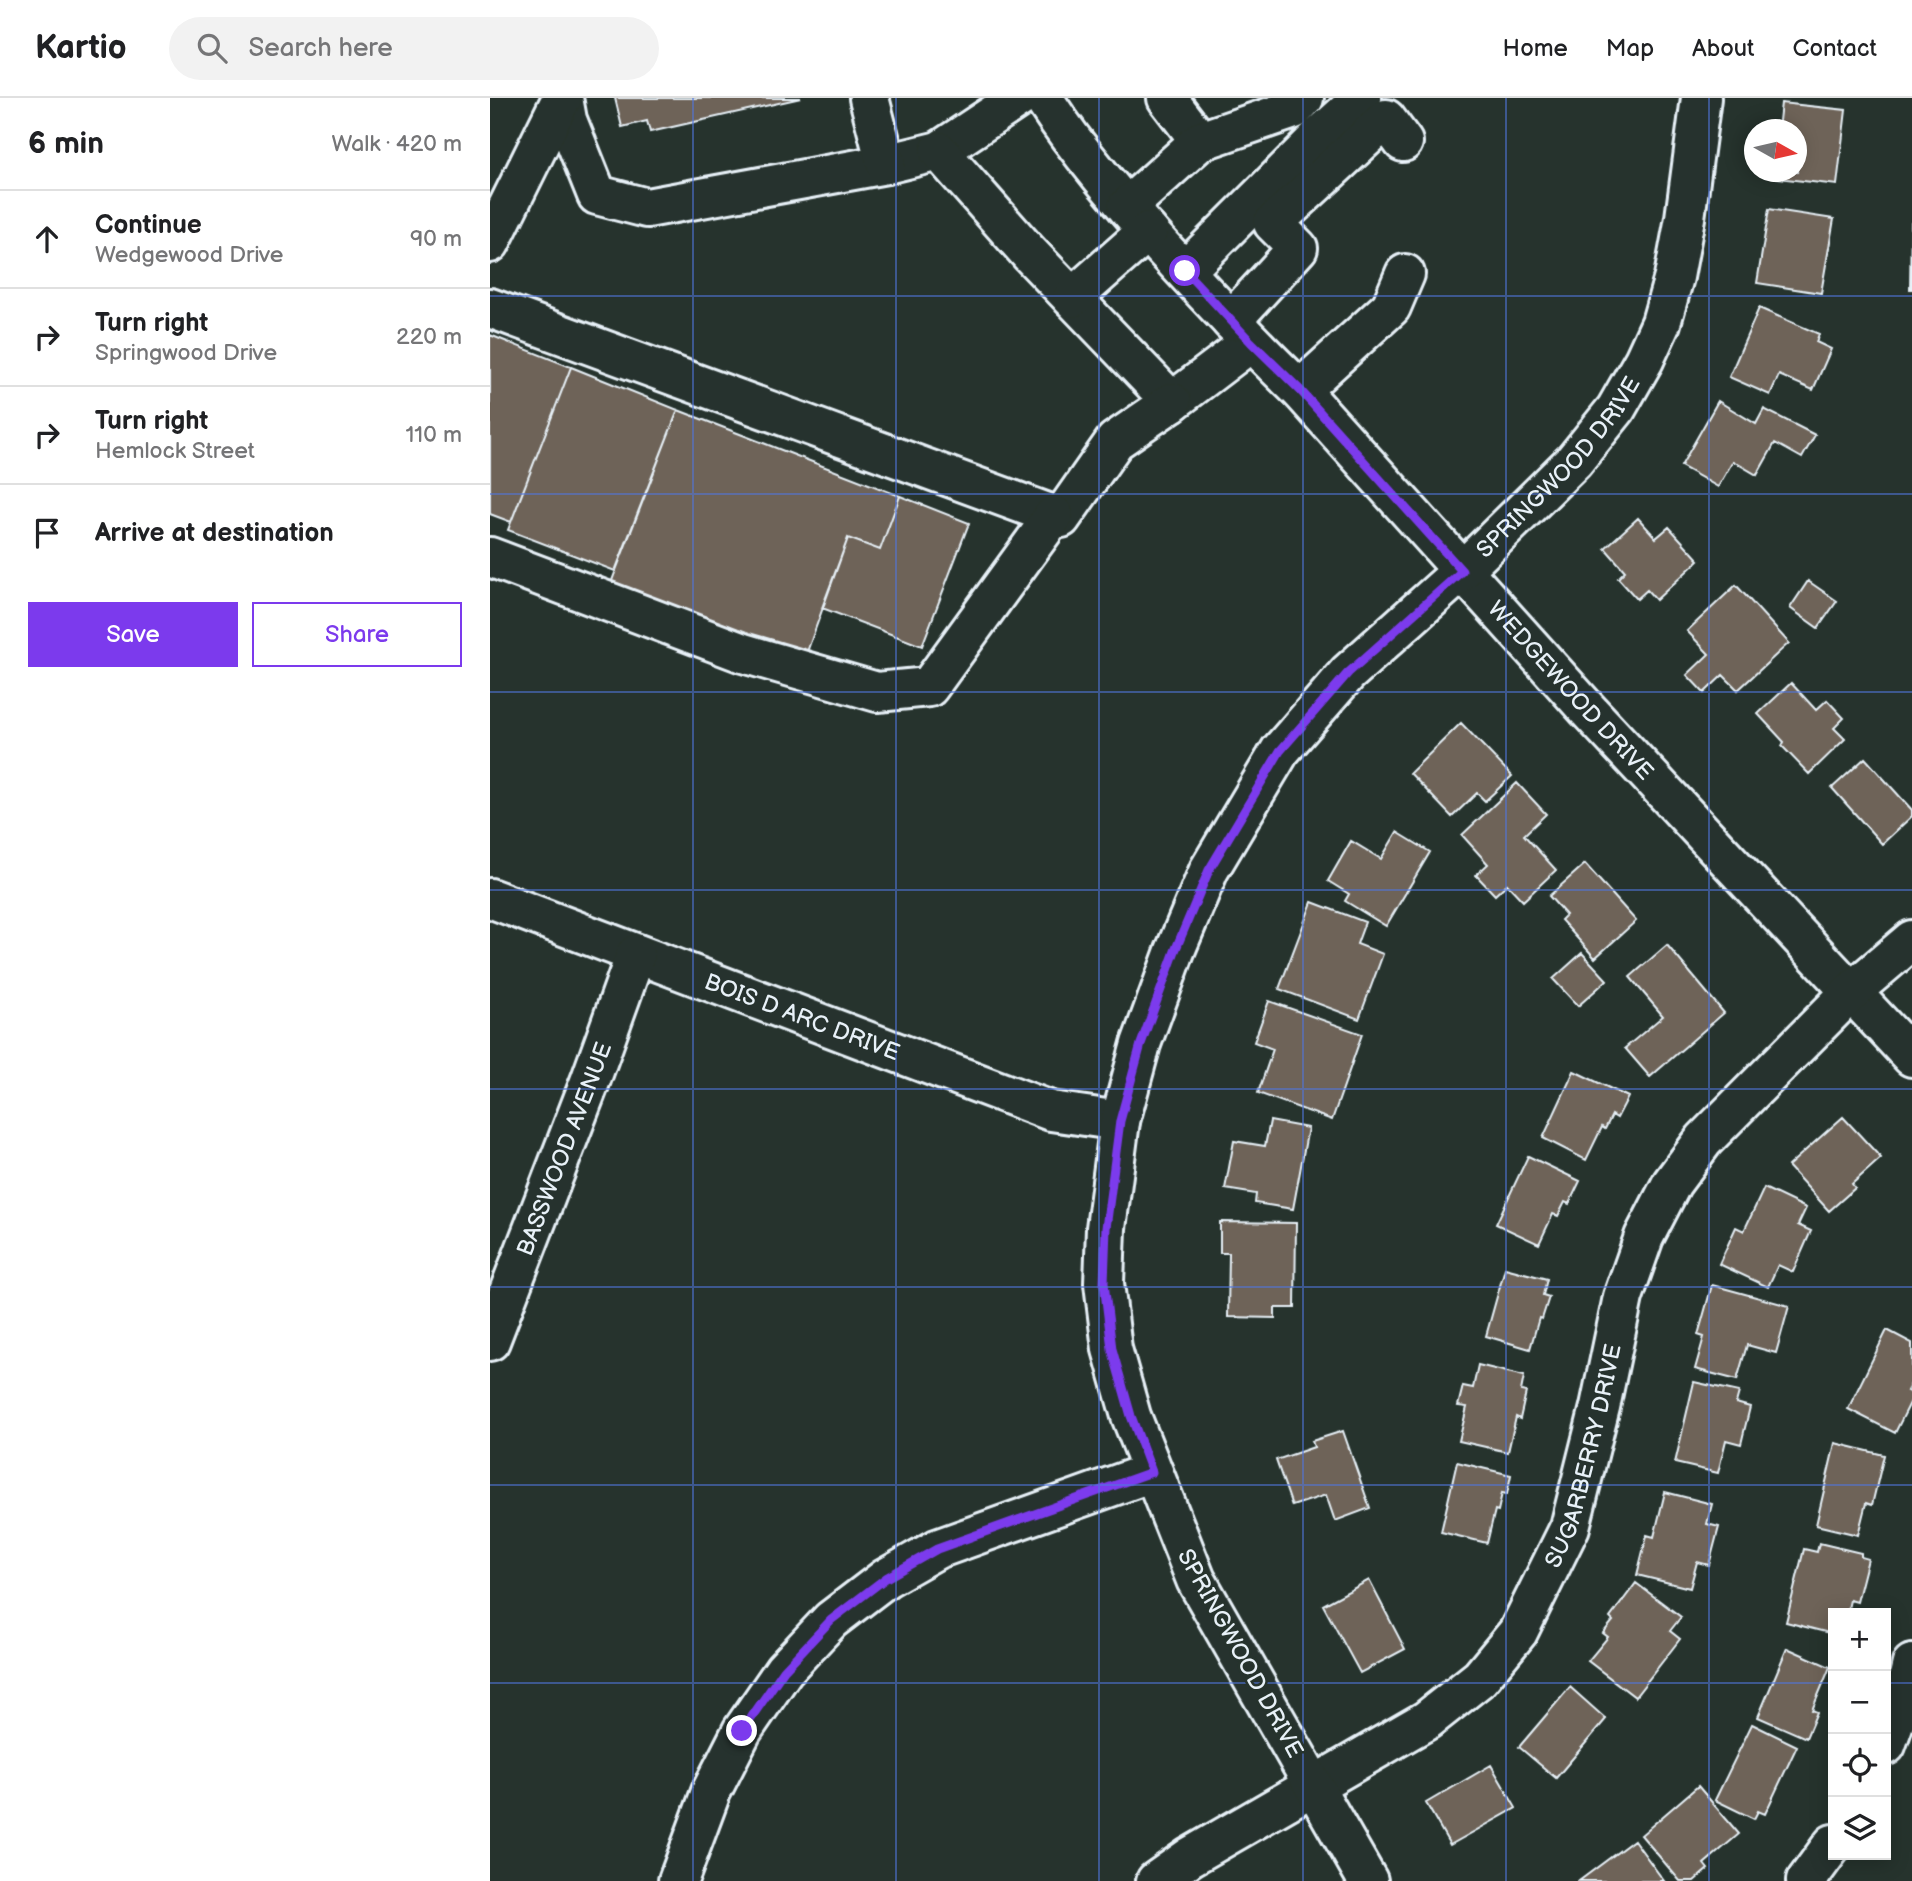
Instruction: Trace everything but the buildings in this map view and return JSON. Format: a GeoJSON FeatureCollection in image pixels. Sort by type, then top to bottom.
{"type":"FeatureCollection","features":[{"type":"Feature","properties":{"kind":"street"},"geometry":{"type":"LineString","coordinates":[[563,98],[567,120],[597,195],[647,208],[886,164],[939,151],[1019,98]]}},
{"type":"Feature","properties":{"kind":"street"},"geometry":{"type":"LineString","coordinates":[[490,243],[563,98]]}},
{"type":"Feature","properties":{"kind":"street"},"geometry":{"type":"LineString","coordinates":[[869,98],[886,164]]}},
{"type":"Feature","properties":{"kind":"street","name":"WEDGEWOOD DRIVE"},"geometry":{"type":"LineString","coordinates":[[1043,98],[1067,135],[1185,271],[1241,332],[1300,390],[1587,709],[1912,1057]]}},
{"type":"Feature","properties":{"kind":"street"},"geometry":{"type":"LineString","coordinates":[[1167,98],[1200,141]]}},
{"type":"Feature","properties":{"kind":"street"},"geometry":{"type":"LineString","coordinates":[[1185,271],[1321,135],[1362,98]]}},
{"type":"Feature","properties":{"kind":"street","name":"SPRINGWOOD DRIVE"},"geometry":{"type":"LineString","coordinates":[[1367,1881],[1196,1580],[1131,1416],[1112,1349],[1104,1283],[1106,1228],[1120,1121],[1141,1044],[1175,951],[1209,870],[1280,751],[1348,673],[1462,571],[1574,461],[1616,409],[1644,360],[1661,323],[1674,277],[1701,98]]}},
{"type":"Feature","properties":{"kind":"street"},"geometry":{"type":"LineString","coordinates":[[1072,298],[1200,141],[1299,103],[1321,135]]}},
{"type":"Feature","properties":{"kind":"street"},"geometry":{"type":"LineString","coordinates":[[490,308],[1061,518],[1115,441],[1172,402],[1241,332],[1298,248],[1273,223],[1386,120],[1403,142]]}},
{"type":"Feature","properties":{"kind":"street"},"geometry":{"type":"LineString","coordinates":[[939,151],[1072,298],[1172,402]]}},
{"type":"Feature","properties":{"kind":"street"},"geometry":{"type":"LineString","coordinates":[[1300,390],[1391,307],[1405,274]]}},
{"type":"Feature","properties":{"kind":"street"},"geometry":{"type":"LineString","coordinates":[[490,557],[743,653],[877,692],[929,687],[1054,515]]}},
{"type":"Feature","properties":{"kind":"street","name":"BOIS D ARC DRIVE"},"geometry":{"type":"LineString","coordinates":[[490,898],[1051,1111],[1120,1121]]}},
{"type":"Feature","properties":{"kind":"street","name":"SUGARBERRY DRIVE"},"geometry":{"type":"LineString","coordinates":[[1156,1881],[1190,1857],[1426,1720],[1480,1678],[1518,1632],[1570,1527],[1600,1407],[1623,1297],[1644,1237],[1672,1183],[1704,1140],[1852,991],[1912,940]]}},
{"type":"Feature","properties":{"kind":"street","name":"BASSWOOD AVENUE"},"geometry":{"type":"LineString","coordinates":[[490,1341],[592,1079],[636,954]]}},
{"type":"Feature","properties":{"kind":"street"},"geometry":{"type":"LineString","coordinates":[[678,1881],[711,1792],[742,1731],[784,1670],[831,1620],[886,1578],[937,1549],[1152,1472]]}},
{"type":"Feature","properties":{"kind":"street"},"geometry":{"type":"LineString","coordinates":[[1890,1734],[1912,1664]]}},
{"type":"Feature","properties":{"kind":"street"},"geometry":{"type":"LineString","coordinates":[[1806,1881],[1828,1851]]}},
{"type":"Feature","properties":{"kind":"route"},"geometry":{"type":"LineString","coordinates":[[742,1731],[784,1670],[831,1620],[886,1578],[937,1549],[1152,1472],[1131,1416],[1112,1349],[1104,1283],[1106,1228],[1120,1121],[1141,1044],[1175,951],[1209,870],[1280,751],[1348,673],[1462,571],[1300,390],[1185,271]]}}]}
